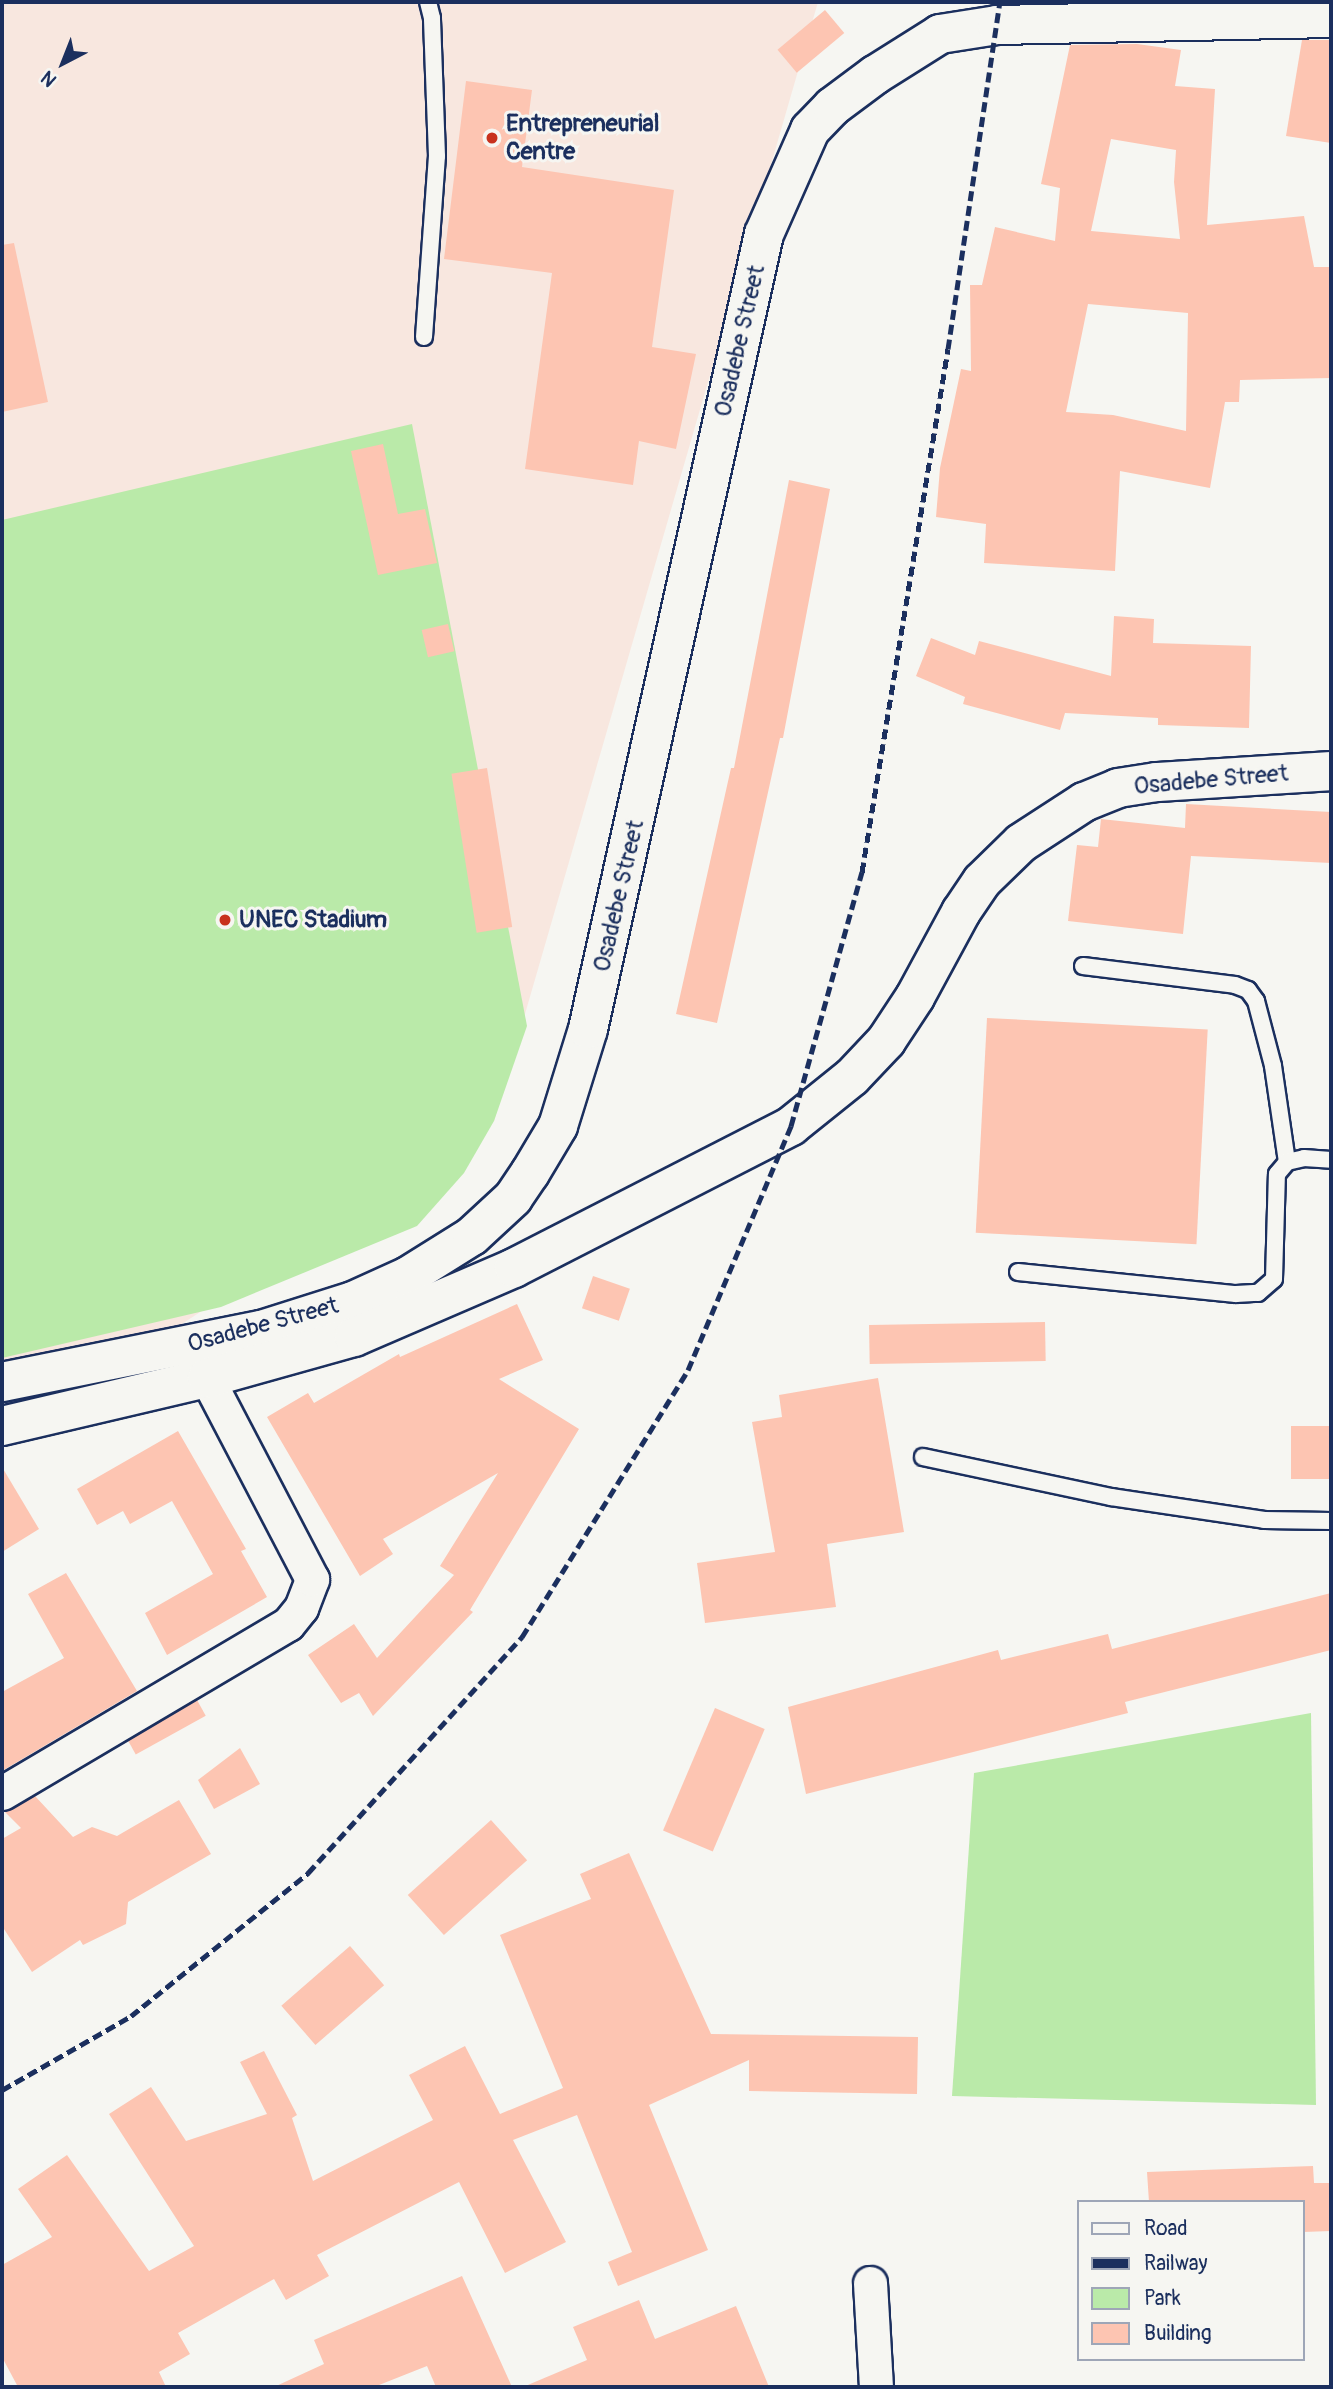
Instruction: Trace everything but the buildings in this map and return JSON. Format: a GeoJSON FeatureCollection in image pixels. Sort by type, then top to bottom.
{"type":"FeatureCollection","features":[{"type":"Feature","properties":{"kind":"main road","name":"Osadebe Street"},"geometry":{"type":"LineString","coordinates":[[2,1382],[261,1330],[354,1301],[408,1276],[472,1236],[513,1198],[558,1126],[589,1029],[764,234],[810,130],[832,107],[875,75],[940,34],[997,25],[1331,18]]}},
{"type":"Feature","properties":{"kind":"main road","name":"Osadebe Street"},"geometry":{"type":"LineString","coordinates":[[2,1426],[207,1378],[354,1338],[539,1255],[791,1126],[852,1077],[887,1041],[915,997],[961,912],[982,881],[1021,843],[1084,802],[1118,788],[1157,782],[1331,771]]}},
{"type":"Feature","properties":{"kind":"main road"},"geometry":{"type":"LineString","coordinates":[[513,1198],[539,1255]]}},
{"type":"Feature","properties":{"kind":"street","name":"Osadebe Street"},"geometry":{"type":"LineString","coordinates":[[2,1793],[288,1623],[301,1608],[312,1579],[291,1534],[207,1378]]}},
{"type":"Feature","properties":{"kind":"street"},"geometry":{"type":"LineString","coordinates":[[870,2283],[876,2387]]}},
{"type":"Feature","properties":{"kind":"lane"},"geometry":{"type":"LineString","coordinates":[[424,337],[437,156],[432,18],[428,2]]}},
{"type":"Feature","properties":{"kind":"lane"},"geometry":{"type":"LineString","coordinates":[[1083,965],[1235,985],[1248,990],[1256,1001],[1273,1066],[1287,1162]]}},
{"type":"Feature","properties":{"kind":"lane"},"geometry":{"type":"LineString","coordinates":[[1018,1272],[1236,1294],[1258,1293],[1274,1279],[1277,1174],[1287,1162],[1304,1158],[1331,1160]]}},
{"type":"Feature","properties":{"kind":"lane"},"geometry":{"type":"LineString","coordinates":[[923,1457],[1111,1497],[1264,1520],[1331,1521]]}},
{"type":"Feature","properties":{"kind":"shaded area"},"geometry":{"type":"Polygon","coordinates":[[[2,2],[818,2],[494,1121],[131,1357],[2,1371],[2,2]]]}},
{"type":"Feature","properties":{"kind":"green space"},"geometry":{"type":"Polygon","coordinates":[[[412,424],[527,1026],[494,1121],[464,1173],[417,1226],[221,1307],[2,1358],[2,520],[412,424]]]}},
{"type":"Feature","properties":{"kind":"green space"},"geometry":{"type":"Polygon","coordinates":[[[1311,1713],[1316,2105],[952,2096],[974,1773],[1311,1713]]]}},
{"type":"Feature","properties":{"kind":"railway"},"geometry":{"type":"LineString","coordinates":[[2,2090],[131,2016],[308,1873],[522,1637],[688,1370],[791,1126],[862,872],[948,349],[1000,2]]}},
{"type":"Feature","properties":{"kind":"place","name":"Entrepreneurial Centre"},"geometry":{"type":"Point","coordinates":[492,138]}},
{"type":"Feature","properties":{"kind":"place","name":"UNEC Stadium"},"geometry":{"type":"Point","coordinates":[225,920]}}]}
